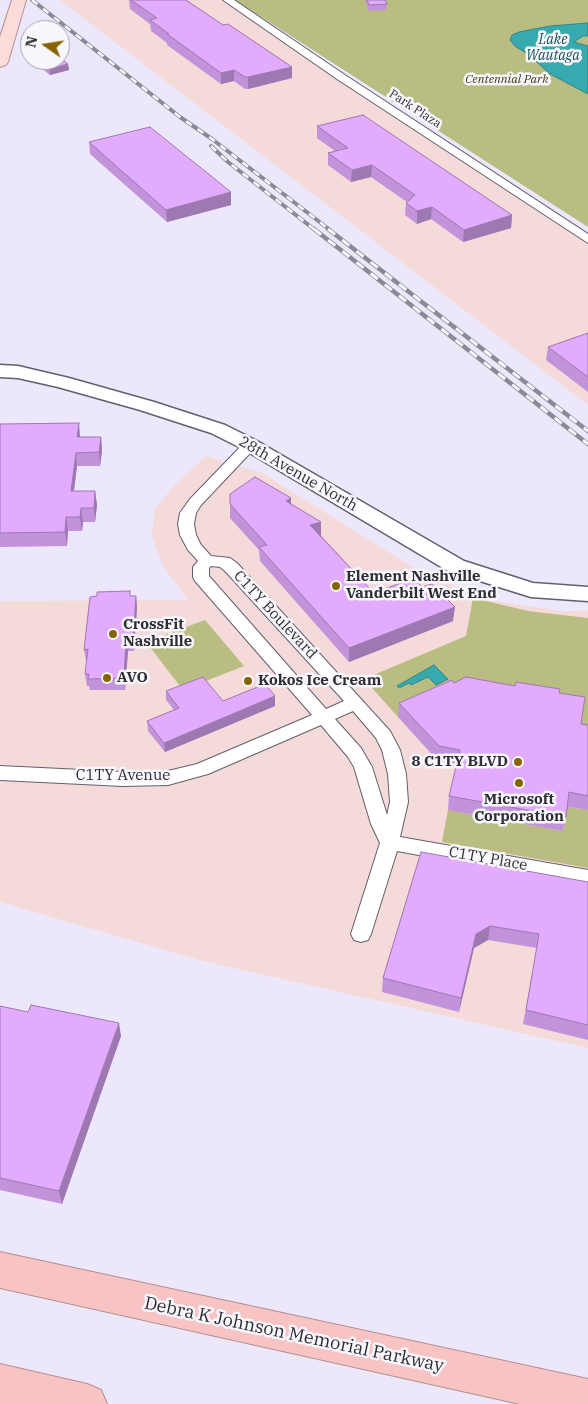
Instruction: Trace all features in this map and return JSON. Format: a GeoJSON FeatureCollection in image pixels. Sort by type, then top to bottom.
{"type":"FeatureCollection","features":[{"type":"Feature","properties":{"kind":"highway","name":"Debra K Johnson Memorial Parkway"},"geometry":{"type":"LineString","coordinates":[[0,1270],[588,1399]]}},
{"type":"Feature","properties":{"kind":"highway"},"geometry":{"type":"LineString","coordinates":[[0,1384],[87,1404]]}},
{"type":"Feature","properties":{"kind":"main road"},"geometry":{"type":"LineString","coordinates":[[0,62],[18,0]]}},
{"type":"Feature","properties":{"kind":"main road","name":"28th Avenue North"},"geometry":{"type":"LineString","coordinates":[[0,371],[18,372],[62,382],[147,406],[218,429],[250,445],[456,566],[531,590],[588,594]]}},
{"type":"Feature","properties":{"kind":"street","name":"Park Plaza"},"geometry":{"type":"LineString","coordinates":[[228,0],[332,72],[588,239]]}},
{"type":"Feature","properties":{"kind":"street"},"geometry":{"type":"LineString","coordinates":[[206,561],[194,547],[188,535],[186,524],[188,513],[195,502],[250,445]]}},
{"type":"Feature","properties":{"kind":"street","name":"C1TY Boulevard"},"geometry":{"type":"LineString","coordinates":[[361,934],[385,862],[399,802],[399,786],[395,761],[384,735],[231,567],[224,562],[206,561],[201,567],[201,577],[347,742],[363,767],[380,824],[389,842]]}},
{"type":"Feature","properties":{"kind":"street","name":"C1TY Avenue"},"geometry":{"type":"LineString","coordinates":[[0,773],[123,779],[168,778],[202,769],[356,703]]}},
{"type":"Feature","properties":{"kind":"street","name":"C1TY Place"},"geometry":{"type":"LineString","coordinates":[[389,842],[588,878]]}},
{"type":"Feature","properties":{"kind":"shaded area"},"geometry":{"type":"Polygon","coordinates":[[[60,0],[228,0],[588,239],[588,405],[60,0]]]}},
{"type":"Feature","properties":{"kind":"shaded area"},"geometry":{"type":"Polygon","coordinates":[[[206,456],[262,473],[409,565],[482,599],[562,611],[588,611],[588,1048],[203,961],[0,902],[0,601],[189,600],[165,570],[152,534],[155,509],[173,487],[206,456]]]}},
{"type":"Feature","properties":{"kind":"green space","name":"Centennial Park"},"geometry":{"type":"Polygon","coordinates":[[[235,0],[588,0],[588,227],[235,0]]]}},
{"type":"Feature","properties":{"kind":"green space"},"geometry":{"type":"Polygon","coordinates":[[[473,598],[528,611],[588,618],[588,740],[450,695],[398,717],[364,679],[466,636],[473,598]]]}},
{"type":"Feature","properties":{"kind":"green space"},"geometry":{"type":"Polygon","coordinates":[[[205,620],[244,666],[183,690],[146,642],[205,620]]]}},
{"type":"Feature","properties":{"kind":"green space"},"geometry":{"type":"Polygon","coordinates":[[[567,807],[588,810],[588,868],[442,842],[448,810],[563,831],[567,807]]]}},
{"type":"Feature","properties":{"kind":"water","name":"Lake Wautaga"},"geometry":{"type":"Polygon","coordinates":[[[588,23],[588,36],[583,36],[574,42],[588,46],[588,94],[550,74],[510,40],[512,35],[519,32],[550,26],[588,23]]]}},
{"type":"Feature","properties":{"kind":"water"},"geometry":{"type":"Polygon","coordinates":[[[434,665],[448,679],[436,685],[428,677],[411,685],[409,683],[399,688],[397,686],[434,665]]]}},
{"type":"Feature","properties":{"kind":"building"},"geometry":{"type":"Polygon","coordinates":[[[131,0],[186,0],[223,25],[228,24],[292,67],[248,77],[234,70],[221,73],[167,34],[169,34],[150,20],[157,18],[131,0]]]}},
{"type":"Feature","properties":{"kind":"building"},"geometry":{"type":"Polygon","coordinates":[[[367,0],[385,0],[387,4],[369,5],[367,0]]]}},
{"type":"Feature","properties":{"kind":"building"},"geometry":{"type":"Polygon","coordinates":[[[363,115],[512,215],[464,230],[432,207],[417,211],[406,203],[415,195],[372,165],[352,170],[328,153],[348,148],[317,126],[363,115]]]}},
{"type":"Feature","properties":{"kind":"building"},"geometry":{"type":"Polygon","coordinates":[[[150,127],[231,192],[166,210],[89,142],[150,127]]]}},
{"type":"Feature","properties":{"kind":"building"},"geometry":{"type":"Polygon","coordinates":[[[588,333],[588,377],[548,347],[588,333]]]}},
{"type":"Feature","properties":{"kind":"building"},"geometry":{"type":"Polygon","coordinates":[[[79,423],[77,437],[101,437],[99,452],[76,453],[71,491],[95,491],[94,508],[81,508],[80,517],[66,517],[65,532],[0,533],[0,424],[79,423]]]}},
{"type":"Feature","properties":{"kind":"building"},"geometry":{"type":"Polygon","coordinates":[[[255,477],[291,498],[286,501],[321,522],[310,525],[374,593],[414,578],[422,587],[432,584],[455,607],[349,648],[259,547],[267,545],[230,504],[230,494],[255,477]]]}},
{"type":"Feature","properties":{"kind":"building"},"geometry":{"type":"Polygon","coordinates":[[[130,591],[130,596],[136,596],[133,639],[126,640],[124,678],[88,679],[89,674],[85,674],[88,649],[84,650],[90,597],[97,596],[97,592],[130,591]]]}},
{"type":"Feature","properties":{"kind":"building"},"geometry":{"type":"Polygon","coordinates":[[[203,677],[223,701],[265,684],[275,696],[164,743],[147,721],[179,708],[166,691],[203,677]]]}},
{"type":"Feature","properties":{"kind":"building","name":"8 C1TY BLVD"},"geometry":{"type":"Polygon","coordinates":[[[466,677],[515,686],[516,682],[560,689],[559,693],[585,697],[581,724],[588,725],[588,796],[569,792],[566,817],[449,796],[460,750],[439,746],[399,703],[452,680],[454,683],[466,677]]]}},
{"type":"Feature","properties":{"kind":"building"},"geometry":{"type":"Polygon","coordinates":[[[421,852],[588,882],[588,1025],[526,1010],[539,934],[490,926],[476,934],[461,998],[383,978],[421,852]]]}},
{"type":"Feature","properties":{"kind":"building"},"geometry":{"type":"Polygon","coordinates":[[[31,1005],[119,1023],[59,1191],[0,1178],[0,1006],[28,1012],[31,1005]]]}},
{"type":"Feature","properties":{"kind":"railway"},"geometry":{"type":"LineString","coordinates":[[32,0],[180,117],[212,139],[330,230]]}},
{"type":"Feature","properties":{"kind":"railway"},"geometry":{"type":"LineString","coordinates":[[211,146],[228,162],[315,230]]}},
{"type":"Feature","properties":{"kind":"railway"},"geometry":{"type":"LineString","coordinates":[[314,229],[588,444]]}},
{"type":"Feature","properties":{"kind":"railway"},"geometry":{"type":"LineString","coordinates":[[328,229],[588,431]]}},
{"type":"Feature","properties":{"kind":"place","name":"Element Nashville Vanderbilt West End"},"geometry":{"type":"Point","coordinates":[336,586]}},
{"type":"Feature","properties":{"kind":"place","name":"CrossFit Nashville"},"geometry":{"type":"Point","coordinates":[113,634]}},
{"type":"Feature","properties":{"kind":"place","name":"AVO"},"geometry":{"type":"Point","coordinates":[107,678]}},
{"type":"Feature","properties":{"kind":"place","name":"Kokos Ice Cream"},"geometry":{"type":"Point","coordinates":[248,681]}},
{"type":"Feature","properties":{"kind":"place","name":"8 C1TY BLVD"},"geometry":{"type":"Point","coordinates":[518,762]}},
{"type":"Feature","properties":{"kind":"place","name":"Microsoft Corporation"},"geometry":{"type":"Point","coordinates":[519,783]}}]}
